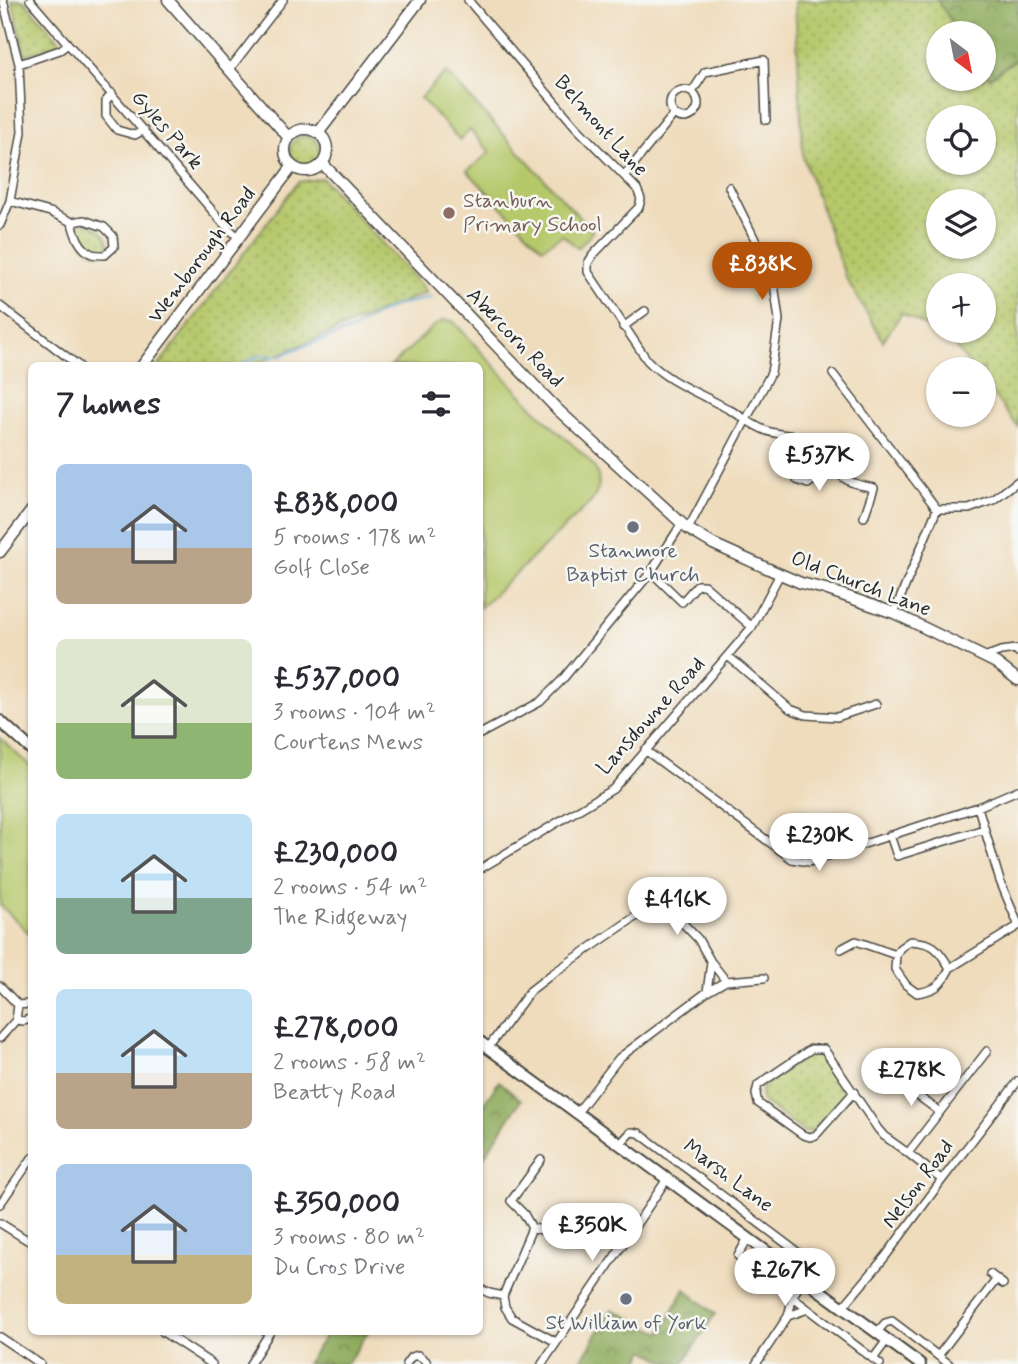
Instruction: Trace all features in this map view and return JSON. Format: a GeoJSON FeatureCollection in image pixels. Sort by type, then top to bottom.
{"type":"FeatureCollection","features":[{"type":"Feature","properties":{"kind":"main road"},"geometry":{"type":"LineString","coordinates":[[0,721],[28,746]]}},
{"type":"Feature","properties":{"kind":"main road","name":"Marsh Lane"},"geometry":{"type":"LineString","coordinates":[[484,1045],[920,1364]]}},
{"type":"Feature","properties":{"kind":"street"},"geometry":{"type":"LineString","coordinates":[[0,225],[10,201],[22,132],[19,64],[3,0]]}},
{"type":"Feature","properties":{"kind":"street","name":"Gyles Park"},"geometry":{"type":"LineString","coordinates":[[30,0],[223,223],[239,238]]}},
{"type":"Feature","properties":{"kind":"street"},"geometry":{"type":"LineString","coordinates":[[168,0],[289,138]]}},
{"type":"Feature","properties":{"kind":"street"},"geometry":{"type":"LineString","coordinates":[[229,70],[283,0]]}},
{"type":"Feature","properties":{"kind":"street"},"geometry":{"type":"LineString","coordinates":[[319,132],[420,0]]}},
{"type":"Feature","properties":{"kind":"street","name":"Belmont Lane"},"geometry":{"type":"LineString","coordinates":[[468,0],[575,126],[625,175],[641,199],[639,207],[593,255],[588,263],[588,272],[646,360],[658,372],[767,431],[819,441],[829,449],[844,479],[874,488],[864,517]]}},
{"type":"Feature","properties":{"kind":"street"},"geometry":{"type":"LineString","coordinates":[[19,64],[60,50],[68,44]]}},
{"type":"Feature","properties":{"kind":"street"},"geometry":{"type":"LineString","coordinates":[[692,92],[705,72],[764,60],[766,120]]}},
{"type":"Feature","properties":{"kind":"street"},"geometry":{"type":"LineString","coordinates":[[679,90],[692,92],[698,99],[695,113],[682,118],[674,114],[670,105],[672,96],[679,90]]}},
{"type":"Feature","properties":{"kind":"street"},"geometry":{"type":"LineString","coordinates":[[112,93],[106,101],[106,116],[117,130],[135,135],[144,130]]}},
{"type":"Feature","properties":{"kind":"street"},"geometry":{"type":"LineString","coordinates":[[625,175],[674,114]]}},
{"type":"Feature","properties":{"kind":"street"},"geometry":{"type":"LineString","coordinates":[[303,129],[319,132],[325,139],[328,152],[323,164],[312,172],[292,167],[285,155],[289,138],[296,131],[303,129]]}},
{"type":"Feature","properties":{"kind":"street","name":"Abercorn Road"},"geometry":{"type":"LineString","coordinates":[[323,164],[557,409],[685,526]]}},
{"type":"Feature","properties":{"kind":"street","name":"Wemborough Road"},"geometry":{"type":"LineString","coordinates":[[145,362],[292,167]]}},
{"type":"Feature","properties":{"kind":"street"},"geometry":{"type":"LineString","coordinates":[[483,732],[540,702],[562,680],[651,572],[677,531],[685,526],[771,373],[779,320],[772,276],[729,187]]}},
{"type":"Feature","properties":{"kind":"street"},"geometry":{"type":"LineString","coordinates":[[10,201],[50,212],[72,222],[84,220],[104,227],[113,236],[114,247],[105,255],[92,254],[78,239],[72,222]]}},
{"type":"Feature","properties":{"kind":"street"},"geometry":{"type":"LineString","coordinates":[[0,306],[74,362]]}},
{"type":"Feature","properties":{"kind":"street"},"geometry":{"type":"LineString","coordinates":[[623,327],[645,311]]}},
{"type":"Feature","properties":{"kind":"street"},"geometry":{"type":"LineString","coordinates":[[833,374],[937,509]]}},
{"type":"Feature","properties":{"kind":"street"},"geometry":{"type":"LineString","coordinates":[[797,480],[808,484],[835,465]]}},
{"type":"Feature","properties":{"kind":"street"},"geometry":{"type":"LineString","coordinates":[[937,509],[969,509],[993,500],[1018,481]]}},
{"type":"Feature","properties":{"kind":"street"},"geometry":{"type":"LineString","coordinates":[[894,613],[937,509]]}},
{"type":"Feature","properties":{"kind":"street"},"geometry":{"type":"LineString","coordinates":[[0,552],[28,515]]}},
{"type":"Feature","properties":{"kind":"street","name":"Old Church Lane"},"geometry":{"type":"LineString","coordinates":[[685,526],[713,544],[801,583],[894,613],[996,663],[1018,680]]}},
{"type":"Feature","properties":{"kind":"street"},"geometry":{"type":"LineString","coordinates":[[651,572],[682,602],[698,585],[704,585],[752,627]]}},
{"type":"Feature","properties":{"kind":"street","name":"Lansdowne Road"},"geometry":{"type":"LineString","coordinates":[[483,867],[613,789],[752,627],[780,574]]}},
{"type":"Feature","properties":{"kind":"street"},"geometry":{"type":"LineString","coordinates":[[984,657],[1001,651],[1016,649],[1018,652]]}},
{"type":"Feature","properties":{"kind":"street"},"geometry":{"type":"LineString","coordinates":[[727,656],[790,709],[806,715],[837,717],[877,704]]}},
{"type":"Feature","properties":{"kind":"street"},"geometry":{"type":"LineString","coordinates":[[646,750],[792,859],[808,862],[978,807],[1018,790]]}},
{"type":"Feature","properties":{"kind":"street"},"geometry":{"type":"LineString","coordinates":[[950,968],[936,948],[924,942],[910,941],[900,948],[896,955],[895,969],[906,985],[918,993],[934,990],[945,979],[950,968],[1018,925],[1000,881],[978,807]]}},
{"type":"Feature","properties":{"kind":"street"},"geometry":{"type":"LineString","coordinates":[[890,835],[897,856],[984,829]]}},
{"type":"Feature","properties":{"kind":"street"},"geometry":{"type":"LineString","coordinates":[[484,1045],[530,991],[635,917],[653,912],[678,918],[698,939],[726,981]]}},
{"type":"Feature","properties":{"kind":"street"},"geometry":{"type":"LineString","coordinates":[[841,949],[856,941],[896,955]]}},
{"type":"Feature","properties":{"kind":"street"},"geometry":{"type":"LineString","coordinates":[[707,992],[711,962]]}},
{"type":"Feature","properties":{"kind":"street"},"geometry":{"type":"LineString","coordinates":[[576,1114],[620,1058],[707,992],[726,981],[764,978]]}},
{"type":"Feature","properties":{"kind":"street"},"geometry":{"type":"LineString","coordinates":[[0,986],[18,1005]]}},
{"type":"Feature","properties":{"kind":"street"},"geometry":{"type":"LineString","coordinates":[[18,1005],[28,1004]]}},
{"type":"Feature","properties":{"kind":"street"},"geometry":{"type":"LineString","coordinates":[[0,1038],[16,1020],[18,1005]]}},
{"type":"Feature","properties":{"kind":"street"},"geometry":{"type":"LineString","coordinates":[[16,1020],[28,1019]]}},
{"type":"Feature","properties":{"kind":"street"},"geometry":{"type":"LineString","coordinates":[[854,1092],[816,1135],[810,1137],[803,1135],[758,1103],[756,1094],[758,1085],[811,1049],[824,1049],[854,1092],[884,1136],[942,1180]]}},
{"type":"Feature","properties":{"kind":"street"},"geometry":{"type":"LineString","coordinates":[[908,1153],[987,1051]]}},
{"type":"Feature","properties":{"kind":"street"},"geometry":{"type":"LineString","coordinates":[[907,1081],[914,1093],[940,1112]]}},
{"type":"Feature","properties":{"kind":"street","name":"Nelson Road"},"geometry":{"type":"LineString","coordinates":[[843,1307],[885,1258],[1018,1082]]}},
{"type":"Feature","properties":{"kind":"street","name":"Marsh Lane"},"geometry":{"type":"LineString","coordinates":[[619,1145],[631,1132],[639,1133],[800,1254],[801,1259],[794,1270]]}},
{"type":"Feature","properties":{"kind":"street"},"geometry":{"type":"LineString","coordinates":[[541,1160],[511,1201],[524,1214],[532,1228],[552,1232],[567,1239]]}},
{"type":"Feature","properties":{"kind":"street"},"geometry":{"type":"LineString","coordinates":[[0,1204],[28,1164]]}},
{"type":"Feature","properties":{"kind":"street"},"geometry":{"type":"LineString","coordinates":[[542,1364],[667,1179]]}},
{"type":"Feature","properties":{"kind":"street"},"geometry":{"type":"LineString","coordinates":[[0,1223],[28,1240]]}},
{"type":"Feature","properties":{"kind":"street"},"geometry":{"type":"LineString","coordinates":[[532,1228],[503,1296],[505,1307],[512,1318],[556,1342]]}},
{"type":"Feature","properties":{"kind":"street","name":"Marsh Lane"},"geometry":{"type":"LineString","coordinates":[[748,1238],[738,1256],[877,1361]]}},
{"type":"Feature","properties":{"kind":"street"},"geometry":{"type":"LineString","coordinates":[[756,1364],[788,1317],[793,1296],[804,1278]]}},
{"type":"Feature","properties":{"kind":"street"},"geometry":{"type":"LineString","coordinates":[[938,1356],[996,1279]]}},
{"type":"Feature","properties":{"kind":"street"},"geometry":{"type":"LineString","coordinates":[[483,1290],[503,1296]]}},
{"type":"Feature","properties":{"kind":"street"},"geometry":{"type":"LineString","coordinates":[[788,1317],[808,1309]]}},
{"type":"Feature","properties":{"kind":"street"},"geometry":{"type":"LineString","coordinates":[[877,1332],[884,1323],[892,1321],[949,1364]]}},
{"type":"Feature","properties":{"kind":"street"},"geometry":{"type":"LineString","coordinates":[[168,1335],[212,1364]]}},
{"type":"Feature","properties":{"kind":"street"},"geometry":{"type":"LineString","coordinates":[[250,1364],[268,1335]]}},
{"type":"Feature","properties":{"kind":"street"},"geometry":{"type":"LineString","coordinates":[[0,1337],[40,1364]]}},
{"type":"Feature","properties":{"kind":"street"},"geometry":{"type":"LineString","coordinates":[[877,1361],[887,1339]]}},
{"type":"Feature","properties":{"kind":"street"},"geometry":{"type":"LineString","coordinates":[[406,1364],[411,1357],[418,1355],[427,1364]]}},
{"type":"Feature","properties":{"kind":"green space"},"geometry":{"type":"Polygon","coordinates":[[[12,0],[23,0],[62,43],[25,55],[12,0]]]}},
{"type":"Feature","properties":{"kind":"green space"},"geometry":{"type":"Polygon","coordinates":[[[795,0],[1018,0],[1018,427],[996,399],[996,357],[963,357],[952,343],[996,343],[996,273],[926,273],[926,326],[902,313],[883,341],[846,278],[803,157],[795,0]]]}},
{"type":"Feature","properties":{"kind":"green space"},"geometry":{"type":"Polygon","coordinates":[[[937,0],[1018,0],[1018,58],[996,73],[996,21],[951,21],[937,0]]]}},
{"type":"Feature","properties":{"kind":"green space"},"geometry":{"type":"Polygon","coordinates":[[[446,72],[593,232],[578,248],[562,235],[542,248],[467,171],[490,152],[470,130],[460,140],[420,98],[446,72]]]}},
{"type":"Feature","properties":{"kind":"green space"},"geometry":{"type":"Polygon","coordinates":[[[305,136],[316,140],[320,151],[316,162],[305,166],[294,162],[290,151],[294,140],[305,136]]]}},
{"type":"Feature","properties":{"kind":"green space"},"geometry":{"type":"Polygon","coordinates":[[[322,178],[427,292],[261,362],[161,362],[298,182],[322,178]]]}},
{"type":"Feature","properties":{"kind":"green space"},"geometry":{"type":"Polygon","coordinates":[[[85,222],[106,236],[107,251],[94,252],[85,246],[74,224],[85,222]]]}},
{"type":"Feature","properties":{"kind":"green space"},"geometry":{"type":"Polygon","coordinates":[[[444,320],[453,321],[535,409],[584,455],[594,467],[599,481],[598,490],[591,502],[483,605],[483,362],[395,362],[444,320]]]}},
{"type":"Feature","properties":{"kind":"green space"},"geometry":{"type":"Polygon","coordinates":[[[0,738],[28,764],[28,932],[0,905],[0,738]]]}},
{"type":"Feature","properties":{"kind":"green space"},"geometry":{"type":"Polygon","coordinates":[[[810,1053],[824,1054],[848,1090],[816,1131],[804,1132],[762,1101],[761,1088],[810,1053]]]}},
{"type":"Feature","properties":{"kind":"green space"},"geometry":{"type":"Polygon","coordinates":[[[499,1081],[521,1100],[483,1158],[483,1105],[499,1081]]]}},
{"type":"Feature","properties":{"kind":"green space"},"geometry":{"type":"Polygon","coordinates":[[[685,1289],[715,1314],[683,1364],[670,1364],[645,1350],[637,1364],[579,1364],[612,1309],[661,1333],[685,1289]]]}},
{"type":"Feature","properties":{"kind":"green space"},"geometry":{"type":"Polygon","coordinates":[[[326,1335],[366,1335],[347,1364],[306,1364],[326,1335]]]}},
{"type":"Feature","properties":{"kind":"waterway"},"geometry":{"type":"LineString","coordinates":[[246,362],[258,356],[282,356],[354,329],[394,306],[432,297]]}},
{"type":"Feature","properties":{"kind":"place","name":"Stanburn Primary School"},"geometry":{"type":"Point","coordinates":[449,213]}},
{"type":"Feature","properties":{"kind":"place","name":"Stanmore Baptist Church"},"geometry":{"type":"Point","coordinates":[633,527]}},
{"type":"Feature","properties":{"kind":"place","name":"St William of York"},"geometry":{"type":"Point","coordinates":[626,1299]}}]}
